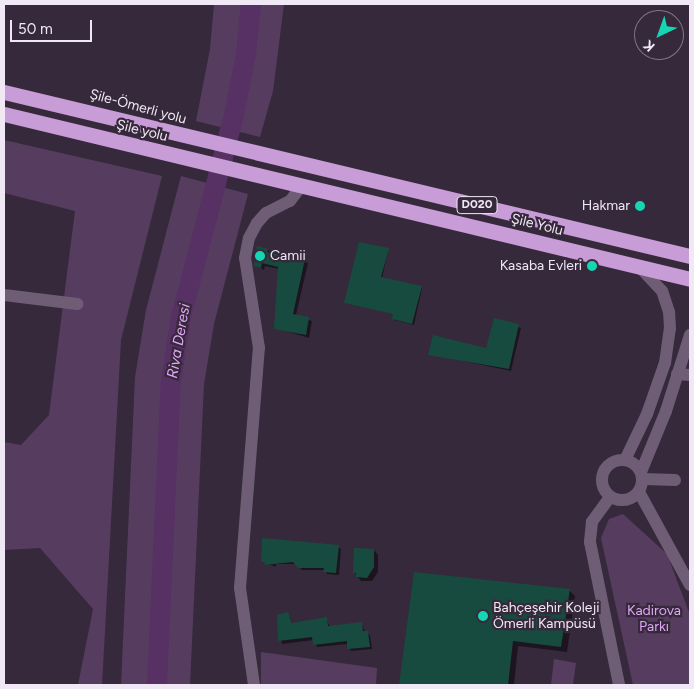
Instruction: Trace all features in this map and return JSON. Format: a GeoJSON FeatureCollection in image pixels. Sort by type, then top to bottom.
{"type":"FeatureCollection","features":[{"type":"Feature","properties":{"kind":"highway"},"geometry":{"type":"LineString","coordinates":[[4,87],[61,104]]}},
{"type":"Feature","properties":{"kind":"highway","name":"Şile-Ömerli yolu"},"geometry":{"type":"LineString","coordinates":[[4,92],[61,104],[263,155]]}},
{"type":"Feature","properties":{"kind":"highway","name":"Şile yolu"},"geometry":{"type":"LineString","coordinates":[[9,116],[258,176]]}},
{"type":"Feature","properties":{"kind":"highway","name":"Şile Yolu"},"geometry":{"type":"LineString","coordinates":[[263,155],[690,256]]}},
{"type":"Feature","properties":{"kind":"highway","name":"Şile Yolu"},"geometry":{"type":"LineString","coordinates":[[258,176],[690,279]]}},
{"type":"Feature","properties":{"kind":"highway"},"geometry":{"type":"LineString","coordinates":[[654,247],[690,246]]}},
{"type":"Feature","properties":{"kind":"street"},"geometry":{"type":"LineString","coordinates":[[254,685],[240,588],[259,348],[245,258],[249,238],[257,222],[266,214],[290,202],[302,185]]}},
{"type":"Feature","properties":{"kind":"street"},"geometry":{"type":"LineString","coordinates":[[625,460],[647,414],[665,363],[670,329],[669,312],[662,291],[640,267]]}},
{"type":"Feature","properties":{"kind":"street"},"geometry":{"type":"LineString","coordinates":[[4,295],[77,304]]}},
{"type":"Feature","properties":{"kind":"street"},"geometry":{"type":"LineString","coordinates":[[690,335],[642,476],[640,492],[690,585]]}},
{"type":"Feature","properties":{"kind":"street"},"geometry":{"type":"LineString","coordinates":[[677,374],[690,375]]}},
{"type":"Feature","properties":{"kind":"street"},"geometry":{"type":"LineString","coordinates":[[625,460],[642,476],[675,480]]}},
{"type":"Feature","properties":{"kind":"street"},"geometry":{"type":"LineString","coordinates":[[625,460],[612,462],[603,472],[602,486],[610,497],[622,501],[640,492]]}},
{"type":"Feature","properties":{"kind":"street"},"geometry":{"type":"LineString","coordinates":[[610,497],[592,522],[590,542],[619,685]]}},
{"type":"Feature","properties":{"kind":"green space"},"geometry":{"type":"Polygon","coordinates":[[[214,4],[284,4],[273,91],[260,137],[196,121],[210,49],[214,4]]]}},
{"type":"Feature","properties":{"kind":"green space"},"geometry":{"type":"Polygon","coordinates":[[[4,140],[162,176],[121,340],[102,685],[78,685],[93,609],[40,548],[4,550],[4,442],[21,445],[49,415],[75,211],[4,193],[4,140]]]}},
{"type":"Feature","properties":{"kind":"green space","name":"Riva Deresi"},"geometry":{"type":"Polygon","coordinates":[[[181,176],[248,194],[214,324],[204,384],[190,685],[121,685],[135,377],[146,310],[181,176]]]}},
{"type":"Feature","properties":{"kind":"green space","name":"Kadirova Parkı"},"geometry":{"type":"Polygon","coordinates":[[[623,514],[667,554],[690,615],[690,685],[633,685],[601,538],[609,519],[623,514]]]}},
{"type":"Feature","properties":{"kind":"green space"},"geometry":{"type":"Polygon","coordinates":[[[261,652],[377,668],[376,685],[261,685],[261,652]]]}},
{"type":"Feature","properties":{"kind":"green space"},"geometry":{"type":"Polygon","coordinates":[[[554,659],[576,663],[573,685],[551,685],[554,659]]]}},
{"type":"Feature","properties":{"kind":"building"},"geometry":{"type":"Polygon","coordinates":[[[359,242],[389,248],[381,277],[422,286],[412,324],[392,319],[393,314],[344,303],[359,242]]]}},
{"type":"Feature","properties":{"kind":"building"},"geometry":{"type":"Polygon","coordinates":[[[257,246],[268,249],[267,252],[305,259],[293,314],[309,317],[306,335],[274,329],[278,267],[262,263],[261,268],[254,266],[257,246]]]}},
{"type":"Feature","properties":{"kind":"building"},"geometry":{"type":"Polygon","coordinates":[[[494,318],[519,324],[509,369],[428,355],[433,335],[486,348],[494,318]]]}},
{"type":"Feature","properties":{"kind":"building"},"geometry":{"type":"Polygon","coordinates":[[[262,538],[339,545],[336,573],[323,572],[324,568],[298,568],[293,562],[264,565],[265,562],[261,562],[262,538]]]}},
{"type":"Feature","properties":{"kind":"building"},"geometry":{"type":"Polygon","coordinates":[[[354,548],[374,549],[374,567],[367,578],[356,577],[356,573],[353,573],[354,548]]]}},
{"type":"Feature","properties":{"kind":"building"},"geometry":{"type":"Polygon","coordinates":[[[414,572],[570,589],[561,647],[513,641],[508,685],[399,685],[414,572]]]}},
{"type":"Feature","properties":{"kind":"building"},"geometry":{"type":"Polygon","coordinates":[[[288,612],[292,623],[327,617],[328,626],[362,622],[363,631],[368,631],[370,647],[347,649],[347,641],[313,645],[312,637],[278,641],[277,615],[288,612]]]}},
{"type":"Feature","properties":{"kind":"waterway","name":"Riva Deresi"},"geometry":{"type":"LineString","coordinates":[[157,685],[171,381],[181,317],[234,115],[246,54],[251,4]]}},
{"type":"Feature","properties":{"kind":"place","name":"Hakmar"},"geometry":{"type":"Point","coordinates":[640,206]}},
{"type":"Feature","properties":{"kind":"place","name":"Camii"},"geometry":{"type":"Point","coordinates":[260,256]}},
{"type":"Feature","properties":{"kind":"place","name":"Kasaba Evleri"},"geometry":{"type":"Point","coordinates":[592,266]}},
{"type":"Feature","properties":{"kind":"place","name":"Bahçeşehir Koleji Ömerli Kampüsü"},"geometry":{"type":"Point","coordinates":[483,616]}}]}
